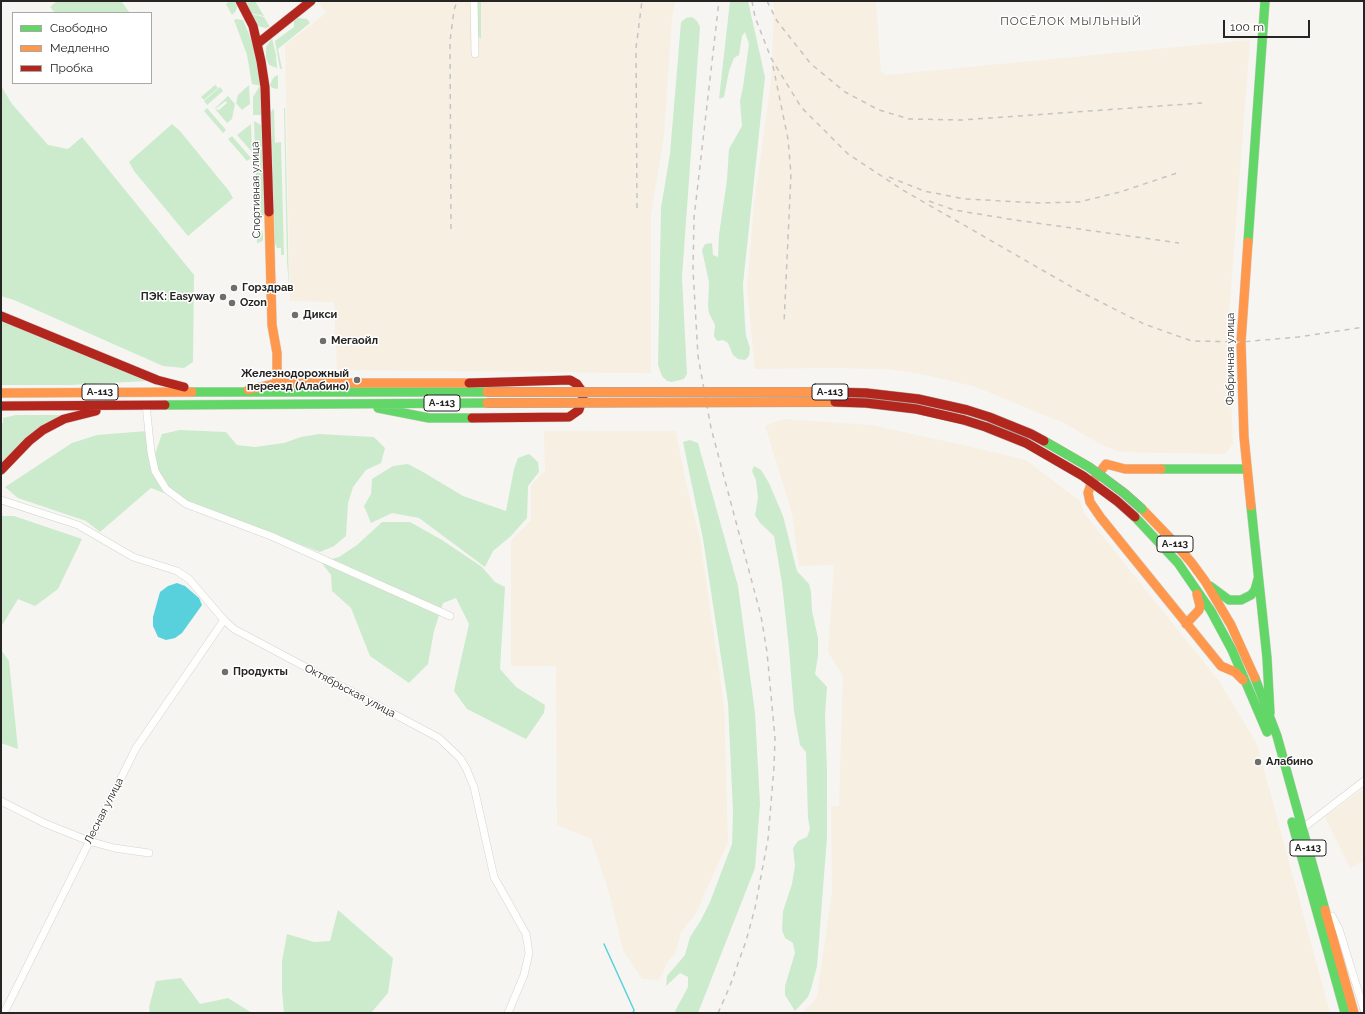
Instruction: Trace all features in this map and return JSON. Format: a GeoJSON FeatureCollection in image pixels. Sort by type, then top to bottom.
{"type":"FeatureCollection","features":[{"type":"Feature","properties":{"kind":"main road","name":"Спортивная улица"},"geometry":{"type":"LineString","coordinates":[[240,1],[253,26],[266,94],[269,205],[268,246],[272,325],[277,353],[277,383]]}},
{"type":"Feature","properties":{"kind":"main road"},"geometry":{"type":"LineString","coordinates":[[257,44],[311,1]]}},
{"type":"Feature","properties":{"kind":"main road","name":"Фабричная улица"},"geometry":{"type":"LineString","coordinates":[[1265,1],[1241,342],[1246,470],[1259,573],[1269,673],[1270,717]]}},
{"type":"Feature","properties":{"kind":"main road"},"geometry":{"type":"LineString","coordinates":[[1,316],[157,380],[200,392]]}},
{"type":"Feature","properties":{"kind":"main road"},"geometry":{"type":"LineString","coordinates":[[239,392],[277,383],[471,383],[570,380],[580,387],[582,391],[582,401],[579,410],[569,417],[444,419],[416,416],[386,409],[334,403]]}},
{"type":"Feature","properties":{"kind":"main road"},"geometry":{"type":"LineString","coordinates":[[376,383],[418,393]]}},
{"type":"Feature","properties":{"kind":"main road","name":"А-113"},"geometry":{"type":"LineString","coordinates":[[1,393],[866,393],[918,398],[967,410],[1031,434],[1089,467],[1124,493],[1170,538],[1191,562],[1205,581],[1220,606],[1241,645],[1277,736],[1354,1013]]}},
{"type":"Feature","properties":{"kind":"main road","name":"А-113"},"geometry":{"type":"LineString","coordinates":[[1,406],[334,403],[866,403],[916,409],[964,420],[1026,443],[1083,476],[1117,501],[1135,517],[1162,545],[1193,583],[1222,630],[1269,738],[1345,1013]]}},
{"type":"Feature","properties":{"kind":"main road"},"geometry":{"type":"LineString","coordinates":[[2,470],[29,441],[43,430],[56,423],[86,413],[135,405]]}},
{"type":"Feature","properties":{"kind":"main road"},"geometry":{"type":"LineString","coordinates":[[1246,470],[1125,469],[1106,464],[1089,489],[1088,498],[1092,506],[1221,666],[1234,672],[1248,687]]}},
{"type":"Feature","properties":{"kind":"main road"},"geometry":{"type":"LineString","coordinates":[[1205,581],[1219,594],[1229,600],[1241,600],[1251,595],[1255,590],[1259,573]]}},
{"type":"Feature","properties":{"kind":"main road"},"geometry":{"type":"LineString","coordinates":[[1186,624],[1197,614],[1200,606],[1193,583]]}},
{"type":"Feature","properties":{"kind":"street"},"geometry":{"type":"LineString","coordinates":[[474,1],[474,54]]}},
{"type":"Feature","properties":{"kind":"street"},"geometry":{"type":"LineString","coordinates":[[146,405],[151,452],[155,471],[166,489],[186,504],[271,536],[450,616]]}},
{"type":"Feature","properties":{"kind":"street","name":"Октябрьская улица"},"geometry":{"type":"LineString","coordinates":[[2,500],[78,525],[133,557],[177,571],[189,579],[224,620],[234,629],[439,738],[460,758],[474,787],[494,877],[526,934],[528,953],[524,975],[511,1012]]}},
{"type":"Feature","properties":{"kind":"street","name":"Лесная улица"},"geometry":{"type":"LineString","coordinates":[[4,1013],[136,748],[224,620]]}},
{"type":"Feature","properties":{"kind":"street"},"geometry":{"type":"LineString","coordinates":[[1303,828],[1364,781]]}},
{"type":"Feature","properties":{"kind":"street"},"geometry":{"type":"LineString","coordinates":[[1,801],[44,823],[89,841],[114,848],[149,853]]}},
{"type":"Feature","properties":{"kind":"street"},"geometry":{"type":"LineString","coordinates":[[1322,898],[1339,929],[1364,1010]]}},
{"type":"Feature","properties":{"kind":"shaded area"},"geometry":{"type":"Polygon","coordinates":[[[321,1],[675,1],[672,17],[664,135],[651,215],[651,373],[337,370],[334,302],[290,301],[285,45],[326,13],[319,3],[321,1]]]}},
{"type":"Feature","properties":{"kind":"shaded area"},"geometry":{"type":"Polygon","coordinates":[[[773,1],[876,1],[881,72],[886,75],[1250,40],[1228,326],[1233,444],[1225,454],[1120,452],[1100,444],[1064,423],[976,387],[926,375],[887,369],[755,369],[747,289],[754,205],[771,81],[773,1]]]}},
{"type":"Feature","properties":{"kind":"shaded area"},"geometry":{"type":"Polygon","coordinates":[[[784,419],[871,425],[1026,460],[1080,501],[1084,513],[1219,681],[1257,744],[1330,1013],[802,1013],[817,997],[832,892],[831,806],[839,806],[843,676],[828,652],[834,565],[799,566],[792,513],[765,426],[784,419]]]}},
{"type":"Feature","properties":{"kind":"shaded area"},"geometry":{"type":"Polygon","coordinates":[[[544,431],[676,431],[686,484],[700,539],[724,705],[728,842],[696,913],[681,932],[675,955],[668,961],[659,980],[642,979],[623,950],[609,892],[591,839],[557,825],[556,666],[511,666],[511,541],[531,520],[531,485],[545,471],[544,431]]]}},
{"type":"Feature","properties":{"kind":"shaded area"},"geometry":{"type":"Polygon","coordinates":[[[1364,788],[1364,860],[1350,868],[1325,817],[1364,788]]]}},
{"type":"Feature","properties":{"kind":"green space"},"geometry":{"type":"Polygon","coordinates":[[[57,1],[121,1],[129,12],[54,12],[50,7],[57,1]]]}},
{"type":"Feature","properties":{"kind":"green space"},"geometry":{"type":"Polygon","coordinates":[[[230,1],[234,1],[237,7],[236,11],[232,15],[226,4],[230,1]]]}},
{"type":"Feature","properties":{"kind":"green space"},"geometry":{"type":"Polygon","coordinates":[[[244,1],[255,1],[264,16],[250,13],[244,1]]]}},
{"type":"Feature","properties":{"kind":"green space"},"geometry":{"type":"Polygon","coordinates":[[[477,1],[481,1],[481,39],[478,35],[477,1]]]}},
{"type":"Feature","properties":{"kind":"green space"},"geometry":{"type":"Polygon","coordinates":[[[730,1],[748,1],[765,77],[743,284],[746,336],[750,348],[749,356],[745,360],[738,359],[733,355],[728,343],[723,340],[717,341],[714,336],[715,325],[709,313],[708,307],[709,282],[702,250],[705,244],[712,243],[713,255],[718,257],[719,235],[727,180],[729,149],[742,126],[740,101],[749,44],[745,32],[742,36],[739,55],[734,58],[729,71],[724,97],[719,99],[730,1]]]}},
{"type":"Feature","properties":{"kind":"green space"},"geometry":{"type":"Polygon","coordinates":[[[251,14],[264,17],[270,27],[265,28],[258,26],[251,14]]]}},
{"type":"Feature","properties":{"kind":"green space"},"geometry":{"type":"Polygon","coordinates":[[[692,17],[697,21],[700,27],[682,277],[687,374],[684,379],[672,382],[667,381],[662,376],[658,365],[661,208],[670,154],[681,22],[686,18],[692,17]]]}},
{"type":"Feature","properties":{"kind":"green space"},"geometry":{"type":"Polygon","coordinates":[[[299,18],[307,19],[310,23],[278,49],[282,69],[280,69],[275,41],[294,27],[294,20],[299,18]]]}},
{"type":"Feature","properties":{"kind":"green space"},"geometry":{"type":"Polygon","coordinates":[[[234,20],[243,20],[251,39],[257,57],[261,86],[252,84],[247,55],[234,20]]]}},
{"type":"Feature","properties":{"kind":"green space"},"geometry":{"type":"Polygon","coordinates":[[[272,38],[277,68],[269,65],[266,58],[266,47],[272,38]]]}},
{"type":"Feature","properties":{"kind":"green space"},"geometry":{"type":"Polygon","coordinates":[[[278,75],[278,89],[272,88],[270,85],[272,80],[278,75]]]}},
{"type":"Feature","properties":{"kind":"green space"},"geometry":{"type":"Polygon","coordinates":[[[215,85],[218,88],[204,100],[201,97],[215,85]]]}},
{"type":"Feature","properties":{"kind":"green space"},"geometry":{"type":"Polygon","coordinates":[[[249,85],[250,104],[242,110],[236,103],[238,95],[249,85]]]}},
{"type":"Feature","properties":{"kind":"green space"},"geometry":{"type":"Polygon","coordinates":[[[1,86],[12,104],[48,145],[68,149],[82,137],[194,275],[193,362],[184,368],[163,366],[14,300],[1,296],[1,86]]]}},
{"type":"Feature","properties":{"kind":"green space"},"geometry":{"type":"Polygon","coordinates":[[[220,87],[223,91],[207,105],[204,101],[220,87]]]}},
{"type":"Feature","properties":{"kind":"green space"},"geometry":{"type":"Polygon","coordinates":[[[259,87],[261,87],[262,115],[253,115],[253,97],[259,87]]]}},
{"type":"Feature","properties":{"kind":"green space"},"geometry":{"type":"Polygon","coordinates":[[[228,96],[235,104],[232,119],[227,123],[216,110],[219,110],[227,103],[226,101],[215,108],[228,96]]]}},
{"type":"Feature","properties":{"kind":"green space"},"geometry":{"type":"Polygon","coordinates":[[[207,108],[226,130],[223,133],[204,111],[207,108]]]}},
{"type":"Feature","properties":{"kind":"green space"},"geometry":{"type":"Polygon","coordinates":[[[274,108],[275,143],[281,142],[284,255],[281,255],[281,248],[277,248],[275,243],[271,112],[274,108]]]}},
{"type":"Feature","properties":{"kind":"green space"},"geometry":{"type":"Polygon","coordinates":[[[285,108],[289,288],[287,262],[285,108]]]}},
{"type":"Feature","properties":{"kind":"green space"},"geometry":{"type":"Polygon","coordinates":[[[254,121],[261,125],[265,215],[261,220],[257,220],[254,121]]]}},
{"type":"Feature","properties":{"kind":"green space"},"geometry":{"type":"Polygon","coordinates":[[[172,124],[180,131],[229,191],[233,198],[188,236],[134,171],[129,162],[172,124]]]}},
{"type":"Feature","properties":{"kind":"green space"},"geometry":{"type":"Polygon","coordinates":[[[251,124],[252,152],[237,135],[251,124]]]}},
{"type":"Feature","properties":{"kind":"green space"},"geometry":{"type":"Polygon","coordinates":[[[232,136],[251,158],[247,161],[228,139],[232,136]]]}},
{"type":"Feature","properties":{"kind":"green space"},"geometry":{"type":"Polygon","coordinates":[[[257,229],[261,229],[263,240],[257,243],[257,229]]]}},
{"type":"Feature","properties":{"kind":"green space"},"geometry":{"type":"Polygon","coordinates":[[[1,321],[147,381],[70,385],[1,385],[1,321]]]}},
{"type":"Feature","properties":{"kind":"green space"},"geometry":{"type":"Polygon","coordinates":[[[16,415],[65,415],[1,463],[1,423],[3,423],[3,418],[16,415]]]}},
{"type":"Feature","properties":{"kind":"green space"},"geometry":{"type":"Polygon","coordinates":[[[180,430],[226,432],[237,445],[255,447],[284,443],[301,437],[319,434],[374,437],[385,448],[381,463],[366,470],[353,487],[348,503],[346,536],[334,546],[320,552],[151,488],[100,532],[86,521],[18,498],[5,487],[72,443],[97,435],[147,431],[150,461],[156,451],[162,434],[180,430]]]}},
{"type":"Feature","properties":{"kind":"green space"},"geometry":{"type":"Polygon","coordinates":[[[690,440],[698,443],[738,586],[755,713],[760,804],[755,868],[698,1013],[674,1013],[688,987],[688,977],[680,973],[666,986],[667,976],[685,955],[690,937],[710,902],[732,844],[733,812],[728,703],[703,539],[683,442],[690,440]]]}},
{"type":"Feature","properties":{"kind":"green space"},"geometry":{"type":"Polygon","coordinates":[[[529,454],[538,462],[539,472],[528,486],[527,518],[511,536],[493,551],[485,567],[419,518],[392,513],[371,523],[364,506],[371,494],[372,479],[393,466],[408,464],[463,496],[506,511],[514,469],[518,458],[529,454]]]}},
{"type":"Feature","properties":{"kind":"green space"},"geometry":{"type":"Polygon","coordinates":[[[754,466],[761,470],[769,483],[783,516],[797,571],[809,584],[812,611],[818,638],[818,656],[815,674],[827,687],[825,715],[827,837],[817,966],[808,997],[795,1011],[785,995],[785,986],[795,953],[793,943],[785,938],[782,930],[783,911],[792,884],[795,866],[793,848],[798,841],[807,837],[810,829],[808,818],[806,752],[800,745],[794,711],[782,583],[774,536],[760,523],[755,515],[758,498],[756,480],[752,471],[754,466]]]}},
{"type":"Feature","properties":{"kind":"green space"},"geometry":{"type":"Polygon","coordinates":[[[1,516],[14,516],[82,539],[58,589],[35,606],[18,599],[1,627],[1,516]]]}},
{"type":"Feature","properties":{"kind":"green space"},"geometry":{"type":"Polygon","coordinates":[[[382,522],[410,522],[442,540],[482,567],[495,582],[505,587],[500,669],[516,687],[545,705],[544,713],[526,739],[467,709],[454,691],[469,624],[456,598],[443,603],[434,631],[428,664],[409,683],[370,656],[351,608],[332,591],[331,575],[321,562],[339,557],[357,545],[382,522]]]}},
{"type":"Feature","properties":{"kind":"green space"},"geometry":{"type":"Polygon","coordinates":[[[1,650],[9,661],[18,749],[1,743],[1,650]]]}},
{"type":"Feature","properties":{"kind":"green space"},"geometry":{"type":"Polygon","coordinates":[[[338,910],[393,958],[388,993],[371,1013],[284,1013],[282,961],[287,934],[314,942],[330,941],[338,910]]]}},
{"type":"Feature","properties":{"kind":"green space"},"geometry":{"type":"Polygon","coordinates":[[[181,978],[200,1004],[228,998],[252,1013],[150,1013],[149,1007],[156,981],[181,978]]]}},
{"type":"Feature","properties":{"kind":"water"},"geometry":{"type":"Polygon","coordinates":[[[177,583],[185,586],[199,598],[202,605],[182,633],[175,638],[166,640],[158,637],[153,626],[153,617],[160,592],[168,586],[177,583]]]}},
{"type":"Feature","properties":{"kind":"waterway"},"geometry":{"type":"LineString","coordinates":[[604,944],[634,1010],[633,1013]]}},
{"type":"Feature","properties":{"kind":"railway"},"geometry":{"type":"LineString","coordinates":[[451,229],[450,41],[454,10],[457,1]]}},
{"type":"Feature","properties":{"kind":"railway"},"geometry":{"type":"LineString","coordinates":[[637,208],[636,48],[642,1]]}},
{"type":"Feature","properties":{"kind":"railway"},"geometry":{"type":"LineString","coordinates":[[718,1013],[730,986],[746,941],[755,908],[768,839],[775,738],[767,652],[761,616],[711,428],[698,356],[693,270],[694,218],[719,1]]}},
{"type":"Feature","properties":{"kind":"railway"},"geometry":{"type":"LineString","coordinates":[[752,1],[755,17],[771,58],[801,107],[848,154],[901,189],[1077,290],[1144,324],[1192,341],[1241,342],[1298,337],[1364,327]]}},
{"type":"Feature","properties":{"kind":"railway"},"geometry":{"type":"LineString","coordinates":[[767,1],[777,21],[811,64],[845,92],[879,110],[909,119],[962,120],[1202,103]]}},
{"type":"Feature","properties":{"kind":"railway"},"geometry":{"type":"LineString","coordinates":[[773,66],[788,139],[791,174],[784,323]]}},
{"type":"Feature","properties":{"kind":"railway"},"geometry":{"type":"LineString","coordinates":[[889,177],[924,191],[965,199],[1040,203],[1079,202],[1120,192],[1180,172]]}},
{"type":"Feature","properties":{"kind":"railway"},"geometry":{"type":"LineString","coordinates":[[929,201],[954,210],[1179,243]]}},
{"type":"Feature","properties":{"kind":"traffic: fast"},"geometry":{"type":"LineString","coordinates":[[1248,242],[1265,1]]}},
{"type":"Feature","properties":{"kind":"traffic: fast"},"geometry":{"type":"LineString","coordinates":[[192,392],[487,392]]}},
{"type":"Feature","properties":{"kind":"traffic: fast"},"geometry":{"type":"LineString","coordinates":[[165,405],[487,403]]}},
{"type":"Feature","properties":{"kind":"traffic: fast"},"geometry":{"type":"LineString","coordinates":[[378,408],[429,418],[472,418]]}},
{"type":"Feature","properties":{"kind":"traffic: fast"},"geometry":{"type":"LineString","coordinates":[[1044,441],[1089,467],[1124,493],[1142,509]]}},
{"type":"Feature","properties":{"kind":"traffic: fast"},"geometry":{"type":"LineString","coordinates":[[1161,469],[1246,469]]}},
{"type":"Feature","properties":{"kind":"traffic: fast"},"geometry":{"type":"LineString","coordinates":[[1251,506],[1267,658],[1270,713]]}},
{"type":"Feature","properties":{"kind":"traffic: fast"},"geometry":{"type":"LineString","coordinates":[[1135,517],[1178,563],[1211,611],[1232,650],[1267,732]]}},
{"type":"Feature","properties":{"kind":"traffic: fast"},"geometry":{"type":"LineString","coordinates":[[1210,586],[1229,600],[1241,600],[1251,595],[1255,590],[1258,579]]}},
{"type":"Feature","properties":{"kind":"traffic: fast"},"geometry":{"type":"LineString","coordinates":[[1255,678],[1277,736],[1325,910]]}},
{"type":"Feature","properties":{"kind":"traffic: fast"},"geometry":{"type":"LineString","coordinates":[[1292,822],[1345,1013]]}},
{"type":"Feature","properties":{"kind":"traffic: slow"},"geometry":{"type":"LineString","coordinates":[[269,212],[272,325],[277,353],[277,383]]}},
{"type":"Feature","properties":{"kind":"traffic: slow"},"geometry":{"type":"LineString","coordinates":[[1248,242],[1241,342],[1244,437],[1251,506]]}},
{"type":"Feature","properties":{"kind":"traffic: slow"},"geometry":{"type":"LineString","coordinates":[[248,390],[277,383],[469,383]]}},
{"type":"Feature","properties":{"kind":"traffic: slow"},"geometry":{"type":"LineString","coordinates":[[1,393],[192,392]]}},
{"type":"Feature","properties":{"kind":"traffic: slow"},"geometry":{"type":"LineString","coordinates":[[487,392],[830,392]]}},
{"type":"Feature","properties":{"kind":"traffic: slow"},"geometry":{"type":"LineString","coordinates":[[487,403],[835,402]]}},
{"type":"Feature","properties":{"kind":"traffic: slow"},"geometry":{"type":"LineString","coordinates":[[1161,469],[1125,469],[1106,464],[1091,484],[1088,493],[1090,502],[1101,518],[1221,666],[1235,672],[1243,680]]}},
{"type":"Feature","properties":{"kind":"traffic: slow"},"geometry":{"type":"LineString","coordinates":[[1142,509],[1170,538],[1205,581],[1231,625],[1255,678]]}},
{"type":"Feature","properties":{"kind":"traffic: slow"},"geometry":{"type":"LineString","coordinates":[[1186,624],[1199,610],[1200,606],[1197,594]]}},
{"type":"Feature","properties":{"kind":"traffic: slow"},"geometry":{"type":"LineString","coordinates":[[1325,910],[1354,1013]]}},
{"type":"Feature","properties":{"kind":"traffic: jam"},"geometry":{"type":"LineString","coordinates":[[240,1],[253,26],[265,87],[269,212]]}},
{"type":"Feature","properties":{"kind":"traffic: jam"},"geometry":{"type":"LineString","coordinates":[[257,44],[311,1]]}},
{"type":"Feature","properties":{"kind":"traffic: jam"},"geometry":{"type":"LineString","coordinates":[[1,316],[157,380],[184,387]]}},
{"type":"Feature","properties":{"kind":"traffic: jam"},"geometry":{"type":"LineString","coordinates":[[469,383],[570,380],[577,384],[582,391],[583,397],[579,410],[569,417],[472,418]]}},
{"type":"Feature","properties":{"kind":"traffic: jam"},"geometry":{"type":"LineString","coordinates":[[830,392],[866,393],[918,399],[967,410],[989,417],[1031,434],[1044,441]]}},
{"type":"Feature","properties":{"kind":"traffic: jam"},"geometry":{"type":"LineString","coordinates":[[835,402],[866,403],[916,409],[964,420],[986,427],[1026,443],[1083,476],[1117,501],[1135,517]]}},
{"type":"Feature","properties":{"kind":"traffic: jam"},"geometry":{"type":"LineString","coordinates":[[1,406],[165,405]]}},
{"type":"Feature","properties":{"kind":"traffic: jam"},"geometry":{"type":"LineString","coordinates":[[1,470],[29,441],[43,430],[64,419],[96,411]]}},
{"type":"Feature","properties":{"kind":"place","name":"Горздрав"},"geometry":{"type":"Point","coordinates":[234,288]}},
{"type":"Feature","properties":{"kind":"place","name":"ПЭК: Easyway"},"geometry":{"type":"Point","coordinates":[223,297]}},
{"type":"Feature","properties":{"kind":"place","name":"Ozon"},"geometry":{"type":"Point","coordinates":[232,303]}},
{"type":"Feature","properties":{"kind":"place","name":"Дикси"},"geometry":{"type":"Point","coordinates":[295,315]}},
{"type":"Feature","properties":{"kind":"place","name":"Мегаойл"},"geometry":{"type":"Point","coordinates":[323,341]}},
{"type":"Feature","properties":{"kind":"place","name":"Железнодорожный переезд (Алабино)"},"geometry":{"type":"Point","coordinates":[357,380]}},
{"type":"Feature","properties":{"kind":"place","name":"Продукты"},"geometry":{"type":"Point","coordinates":[225,672]}},
{"type":"Feature","properties":{"kind":"place","name":"Алабино"},"geometry":{"type":"Point","coordinates":[1258,762]}},
{"type":"Feature","properties":{"kind":"district","name":"ПОСЁЛОК МЫЛЬНЫЙ"},"geometry":{"type":"Point","coordinates":[1071,21]}}]}
